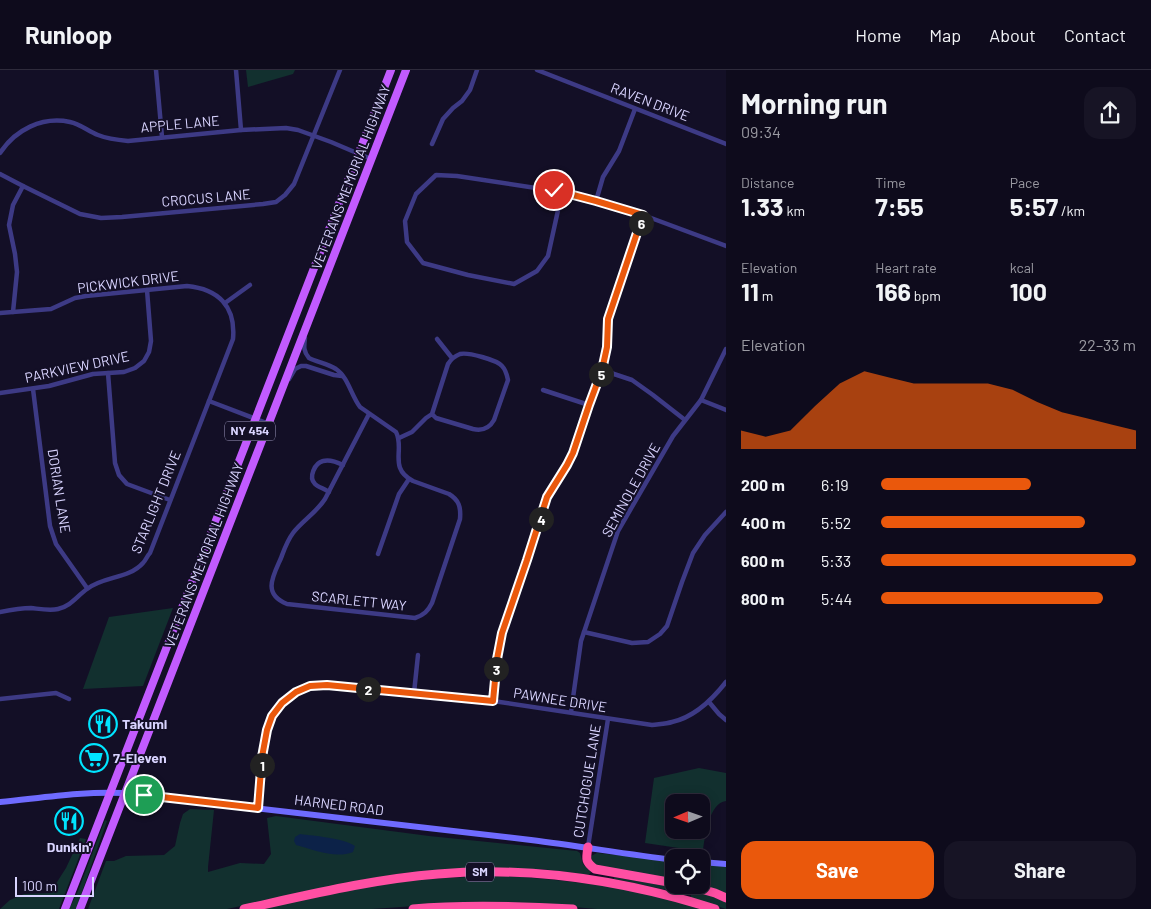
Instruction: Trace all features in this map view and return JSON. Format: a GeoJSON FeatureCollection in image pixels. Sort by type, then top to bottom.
{"type":"FeatureCollection","features":[{"type":"Feature","properties":{"kind":"highway"},"geometry":{"type":"LineString","coordinates":[[588,847],[586,859],[588,865],[595,869],[665,882]]}},
{"type":"Feature","properties":{"kind":"highway","name":"SM"},"geometry":{"type":"LineString","coordinates":[[244,909],[374,882],[438,874],[494,872],[552,875],[601,881],[682,898],[715,909]]}},
{"type":"Feature","properties":{"kind":"highway"},"geometry":{"type":"LineString","coordinates":[[710,892],[726,898]]}},
{"type":"Feature","properties":{"kind":"highway"},"geometry":{"type":"LineString","coordinates":[[413,909],[494,906],[534,906],[573,909]]}},
{"type":"Feature","properties":{"kind":"main road","name":"VETERANS MEMORIAL HIGHWAY"},"geometry":{"type":"LineString","coordinates":[[65,909],[391,70]]}},
{"type":"Feature","properties":{"kind":"main road","name":"VETERANS MEMORIAL HIGHWAY"},"geometry":{"type":"LineString","coordinates":[[80,909],[406,70]]}},
{"type":"Feature","properties":{"kind":"main road","name":"HARNED ROAD"},"geometry":{"type":"LineString","coordinates":[[0,802],[110,792],[124,793],[588,847],[665,859]]}},
{"type":"Feature","properties":{"kind":"main road"},"geometry":{"type":"LineString","coordinates":[[710,863],[726,864]]}},
{"type":"Feature","properties":{"kind":"street"},"geometry":{"type":"LineString","coordinates":[[156,70],[162,137]]}},
{"type":"Feature","properties":{"kind":"street"},"geometry":{"type":"LineString","coordinates":[[236,70],[241,130]]}},
{"type":"Feature","properties":{"kind":"street","name":"CROCUS LANE"},"geometry":{"type":"LineString","coordinates":[[0,174],[80,214],[101,218],[276,202],[294,184],[340,70]]}},
{"type":"Feature","properties":{"kind":"street"},"geometry":{"type":"LineString","coordinates":[[432,144],[443,119],[462,101],[470,90],[477,70]]}},
{"type":"Feature","properties":{"kind":"street","name":"RAVEN DRIVE"},"geometry":{"type":"LineString","coordinates":[[537,70],[726,144]]}},
{"type":"Feature","properties":{"kind":"street"},"geometry":{"type":"LineString","coordinates":[[596,201],[603,177],[619,151],[635,109]]}},
{"type":"Feature","properties":{"kind":"street","name":"APPLE LANE"},"geometry":{"type":"LineString","coordinates":[[0,153],[7,143],[24,129],[44,122],[59,121],[70,122],[112,140],[286,128],[298,130],[332,142],[371,159]]}},
{"type":"Feature","properties":{"kind":"street"},"geometry":{"type":"LineString","coordinates":[[562,192],[548,256],[537,271],[514,284],[468,275],[423,263],[407,242],[405,221],[416,194],[436,175],[457,176],[562,192],[643,215],[726,246]]}},
{"type":"Feature","properties":{"kind":"street"},"geometry":{"type":"LineString","coordinates":[[13,312],[17,272],[8,225],[12,205],[23,186]]}},
{"type":"Feature","properties":{"kind":"street"},"geometry":{"type":"LineString","coordinates":[[493,701],[497,659],[502,633],[547,497],[573,453],[602,370],[607,347],[608,319],[643,215]]}},
{"type":"Feature","properties":{"kind":"street"},"geometry":{"type":"LineString","coordinates":[[225,304],[250,285]]}},
{"type":"Feature","properties":{"kind":"street","name":"PICKWICK DRIVE"},"geometry":{"type":"LineString","coordinates":[[0,313],[51,309],[75,298],[86,296],[187,286],[209,291],[225,304]]}},
{"type":"Feature","properties":{"kind":"street","name":"PARKVIEW DRIVE"},"geometry":{"type":"LineString","coordinates":[[0,393],[33,389],[93,374],[124,372],[135,368],[144,361],[149,352],[151,340],[147,290]]}},
{"type":"Feature","properties":{"kind":"street","name":"STARLIGHT DRIVE"},"geometry":{"type":"LineString","coordinates":[[0,612],[28,608],[58,609],[68,605],[87,588],[102,580],[120,576],[143,564],[150,553],[232,338],[234,328],[232,317],[225,304]]}},
{"type":"Feature","properties":{"kind":"street"},"geometry":{"type":"LineString","coordinates":[[307,325],[304,348],[309,358],[336,369],[349,386],[360,407],[392,428],[399,438],[399,466],[409,479],[398,494],[378,554]]}},
{"type":"Feature","properties":{"kind":"street"},"geometry":{"type":"LineString","coordinates":[[437,339],[452,358]]}},
{"type":"Feature","properties":{"kind":"street","name":"SEMINOLE DRIVE"},"geometry":{"type":"LineString","coordinates":[[571,712],[578,655],[618,531],[673,436],[701,400],[726,349]]}},
{"type":"Feature","properties":{"kind":"street"},"geometry":{"type":"LineString","coordinates":[[399,438],[412,432],[432,414],[448,364],[452,358],[460,354],[468,354],[496,362],[504,369],[508,380],[494,420],[487,428],[478,431],[436,418],[432,414]]}},
{"type":"Feature","properties":{"kind":"street"},"geometry":{"type":"LineString","coordinates":[[279,396],[295,369],[301,366],[342,376]]}},
{"type":"Feature","properties":{"kind":"street"},"geometry":{"type":"LineString","coordinates":[[602,370],[632,380],[685,420]]}},
{"type":"Feature","properties":{"kind":"street"},"geometry":{"type":"LineString","coordinates":[[108,373],[115,464],[120,475],[127,484],[170,500]]}},
{"type":"Feature","properties":{"kind":"street","name":"DORIAN LANE"},"geometry":{"type":"LineString","coordinates":[[33,389],[50,526],[56,544],[87,588]]}},
{"type":"Feature","properties":{"kind":"street"},"geometry":{"type":"LineString","coordinates":[[543,390],[589,405]]}},
{"type":"Feature","properties":{"kind":"street"},"geometry":{"type":"LineString","coordinates":[[701,400],[726,410]]}},
{"type":"Feature","properties":{"kind":"street"},"geometry":{"type":"LineString","coordinates":[[209,401],[269,424]]}},
{"type":"Feature","properties":{"kind":"street","name":"SCARLETT WAY"},"geometry":{"type":"LineString","coordinates":[[369,414],[329,492],[320,506],[296,529],[288,540],[272,579],[272,590],[275,596],[282,602],[292,605],[415,618],[424,614],[432,603],[461,512],[460,506],[454,497],[409,479]]}},
{"type":"Feature","properties":{"kind":"street"},"geometry":{"type":"LineString","coordinates":[[329,492],[313,482],[312,478],[317,464],[331,461],[343,464]]}},
{"type":"Feature","properties":{"kind":"street"},"geometry":{"type":"LineString","coordinates":[[584,632],[632,643],[648,642],[660,634],[667,626],[694,553],[705,535],[726,512]]}},
{"type":"Feature","properties":{"kind":"street"},"geometry":{"type":"LineString","coordinates":[[414,693],[418,655]]}},
{"type":"Feature","properties":{"kind":"street","name":"PAWNEE DRIVE"},"geometry":{"type":"LineString","coordinates":[[258,808],[262,757],[267,730],[272,716],[282,703],[296,692],[310,686],[327,685],[493,701],[652,725],[673,722],[692,715],[710,702],[726,682]]}},
{"type":"Feature","properties":{"kind":"street"},"geometry":{"type":"LineString","coordinates":[[0,698],[56,693],[69,699]]}},
{"type":"Feature","properties":{"kind":"street"},"geometry":{"type":"LineString","coordinates":[[710,702],[726,720]]}},
{"type":"Feature","properties":{"kind":"street","name":"CUTCHOGUE LANE"},"geometry":{"type":"LineString","coordinates":[[588,847],[608,719]]}},
{"type":"Feature","properties":{"kind":"green space"},"geometry":{"type":"Polygon","coordinates":[[[246,70],[295,70],[293,74],[248,87],[246,70]]]}},
{"type":"Feature","properties":{"kind":"green space"},"geometry":{"type":"Polygon","coordinates":[[[173,608],[143,686],[83,689],[109,617],[173,608]]]}},
{"type":"Feature","properties":{"kind":"green space"},"geometry":{"type":"Polygon","coordinates":[[[699,768],[726,773],[726,801],[720,803],[710,819],[710,794],[665,794],[665,839],[705,839],[703,849],[686,849],[645,843],[654,778],[699,768]]]}},
{"type":"Feature","properties":{"kind":"green space"},"geometry":{"type":"Polygon","coordinates":[[[190,809],[214,810],[208,872],[240,863],[264,864],[271,854],[267,818],[276,816],[429,836],[577,851],[580,853],[583,864],[591,872],[589,875],[542,869],[451,869],[405,873],[361,880],[227,909],[88,909],[106,861],[114,861],[126,856],[164,855],[175,846],[183,814],[190,809]]]}},
{"type":"Feature","properties":{"kind":"green space"},"geometry":{"type":"Polygon","coordinates":[[[105,820],[107,821],[76,909],[69,909],[78,891],[105,820]]]}},
{"type":"Feature","properties":{"kind":"green space"},"geometry":{"type":"Polygon","coordinates":[[[80,838],[86,839],[59,909],[0,909],[10,900],[24,894],[50,893],[66,868],[80,838]]]}},
{"type":"Feature","properties":{"kind":"green space"},"geometry":{"type":"Polygon","coordinates":[[[597,853],[665,860],[665,878],[597,867],[592,863],[591,856],[597,853]]]}},
{"type":"Feature","properties":{"kind":"green space"},"geometry":{"type":"Polygon","coordinates":[[[710,864],[726,865],[726,895],[710,889],[710,864]]]}},
{"type":"Feature","properties":{"kind":"green space"},"geometry":{"type":"Polygon","coordinates":[[[507,876],[625,889],[669,898],[705,909],[597,909],[526,903],[473,902],[372,909],[261,909],[389,883],[458,877],[507,876]]]}},
{"type":"Feature","properties":{"kind":"green space"},"geometry":{"type":"Polygon","coordinates":[[[614,877],[665,886],[665,890],[614,879],[614,877]]]}},
{"type":"Feature","properties":{"kind":"green space"},"geometry":{"type":"Polygon","coordinates":[[[686,894],[706,894],[726,902],[726,909],[691,898],[691,895],[686,894]]]}},
{"type":"Feature","properties":{"kind":"water"},"geometry":{"type":"Polygon","coordinates":[[[300,834],[336,839],[355,846],[353,852],[346,854],[325,853],[296,845],[295,837],[300,834]]]}},
{"type":"Feature","properties":{"kind":"place","name":"Takumi"},"geometry":{"type":"Point","coordinates":[103,724]}},
{"type":"Feature","properties":{"kind":"place","name":"7-Eleven"},"geometry":{"type":"Point","coordinates":[94,758]}},
{"type":"Feature","properties":{"kind":"place","name":"Dunkin'"},"geometry":{"type":"Point","coordinates":[69,821]}},
{"type":"Feature","properties":{"kind":"route"},"geometry":{"type":"LineString","coordinates":[[144,795],[258,808],[262,757],[267,730],[272,716],[282,703],[296,692],[310,686],[327,685],[493,701],[497,659],[502,633],[547,497],[573,453],[602,370],[607,347],[608,319],[643,215],[554,190]]}}]}
